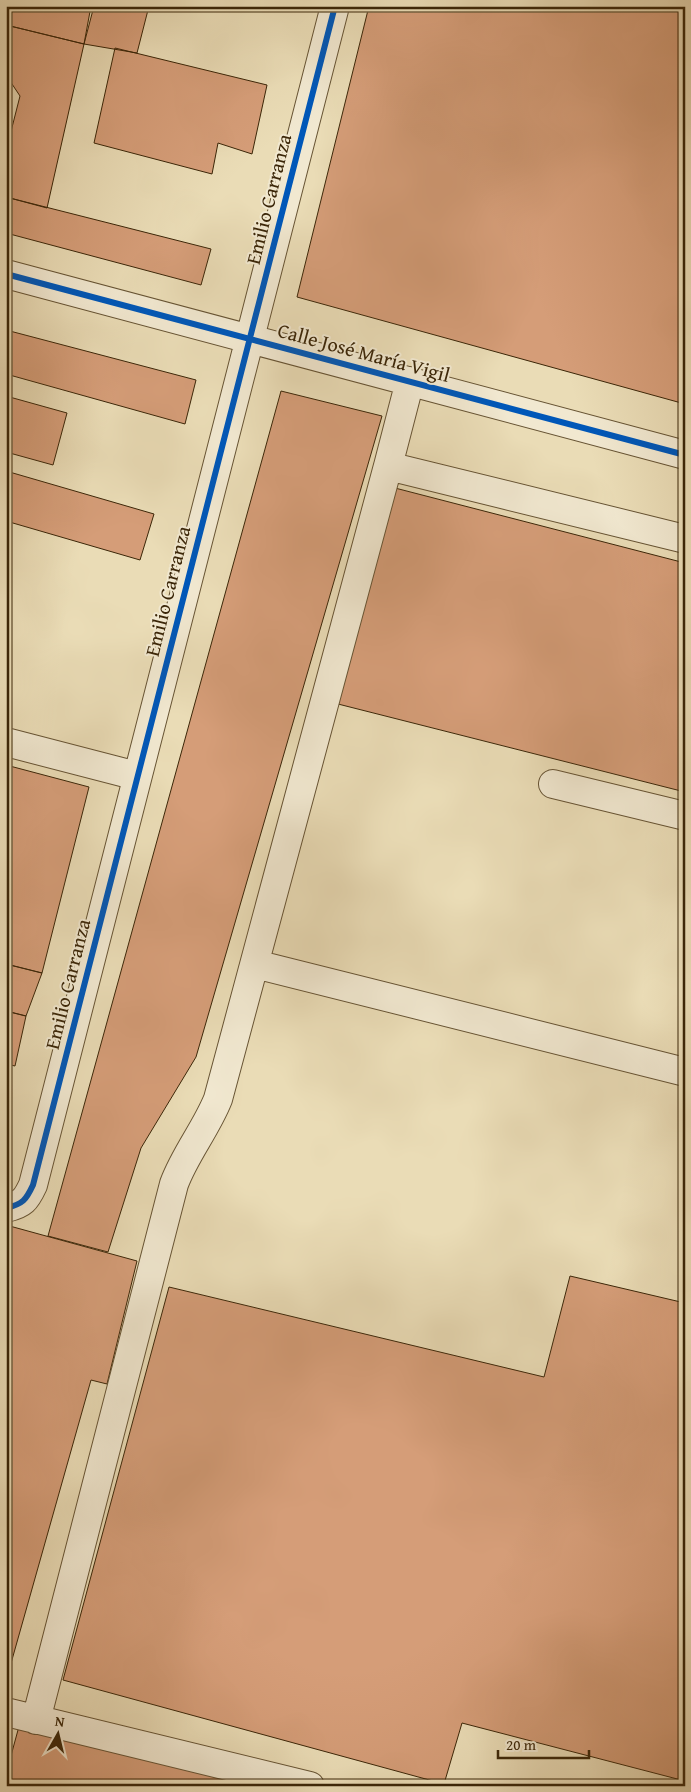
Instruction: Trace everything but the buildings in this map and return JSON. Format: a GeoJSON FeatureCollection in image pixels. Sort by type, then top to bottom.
{"type":"FeatureCollection","features":[{"type":"Feature","properties":{"kind":"street","name":"Emilio Carranza"},"geometry":{"type":"LineString","coordinates":[[6,1208],[16,1206],[26,1199],[33,1185],[335,6]]}},
{"type":"Feature","properties":{"kind":"street","name":"Calle José María Vigil"},"geometry":{"type":"LineString","coordinates":[[6,274],[685,455]]}},
{"type":"Feature","properties":{"kind":"street"},"geometry":{"type":"LineString","coordinates":[[36,1720],[174,1184],[181,1165],[210,1118],[218,1099],[256,964],[410,381]]}},
{"type":"Feature","properties":{"kind":"street"},"geometry":{"type":"LineString","coordinates":[[388,466],[685,538]]}},
{"type":"Feature","properties":{"kind":"street"},"geometry":{"type":"LineString","coordinates":[[6,742],[137,776]]}},
{"type":"Feature","properties":{"kind":"street"},"geometry":{"type":"LineString","coordinates":[[553,784],[685,816]]}},
{"type":"Feature","properties":{"kind":"street"},"geometry":{"type":"LineString","coordinates":[[256,964],[685,1072]]}},
{"type":"Feature","properties":{"kind":"street"},"geometry":{"type":"LineString","coordinates":[[6,1712],[310,1786]]}},
{"type":"Feature","properties":{"kind":"cycle path"},"geometry":{"type":"LineString","coordinates":[[6,1208],[23,1201],[33,1185],[335,6]]}},
{"type":"Feature","properties":{"kind":"cycle path"},"geometry":{"type":"LineString","coordinates":[[6,274],[685,455]]}}]}
